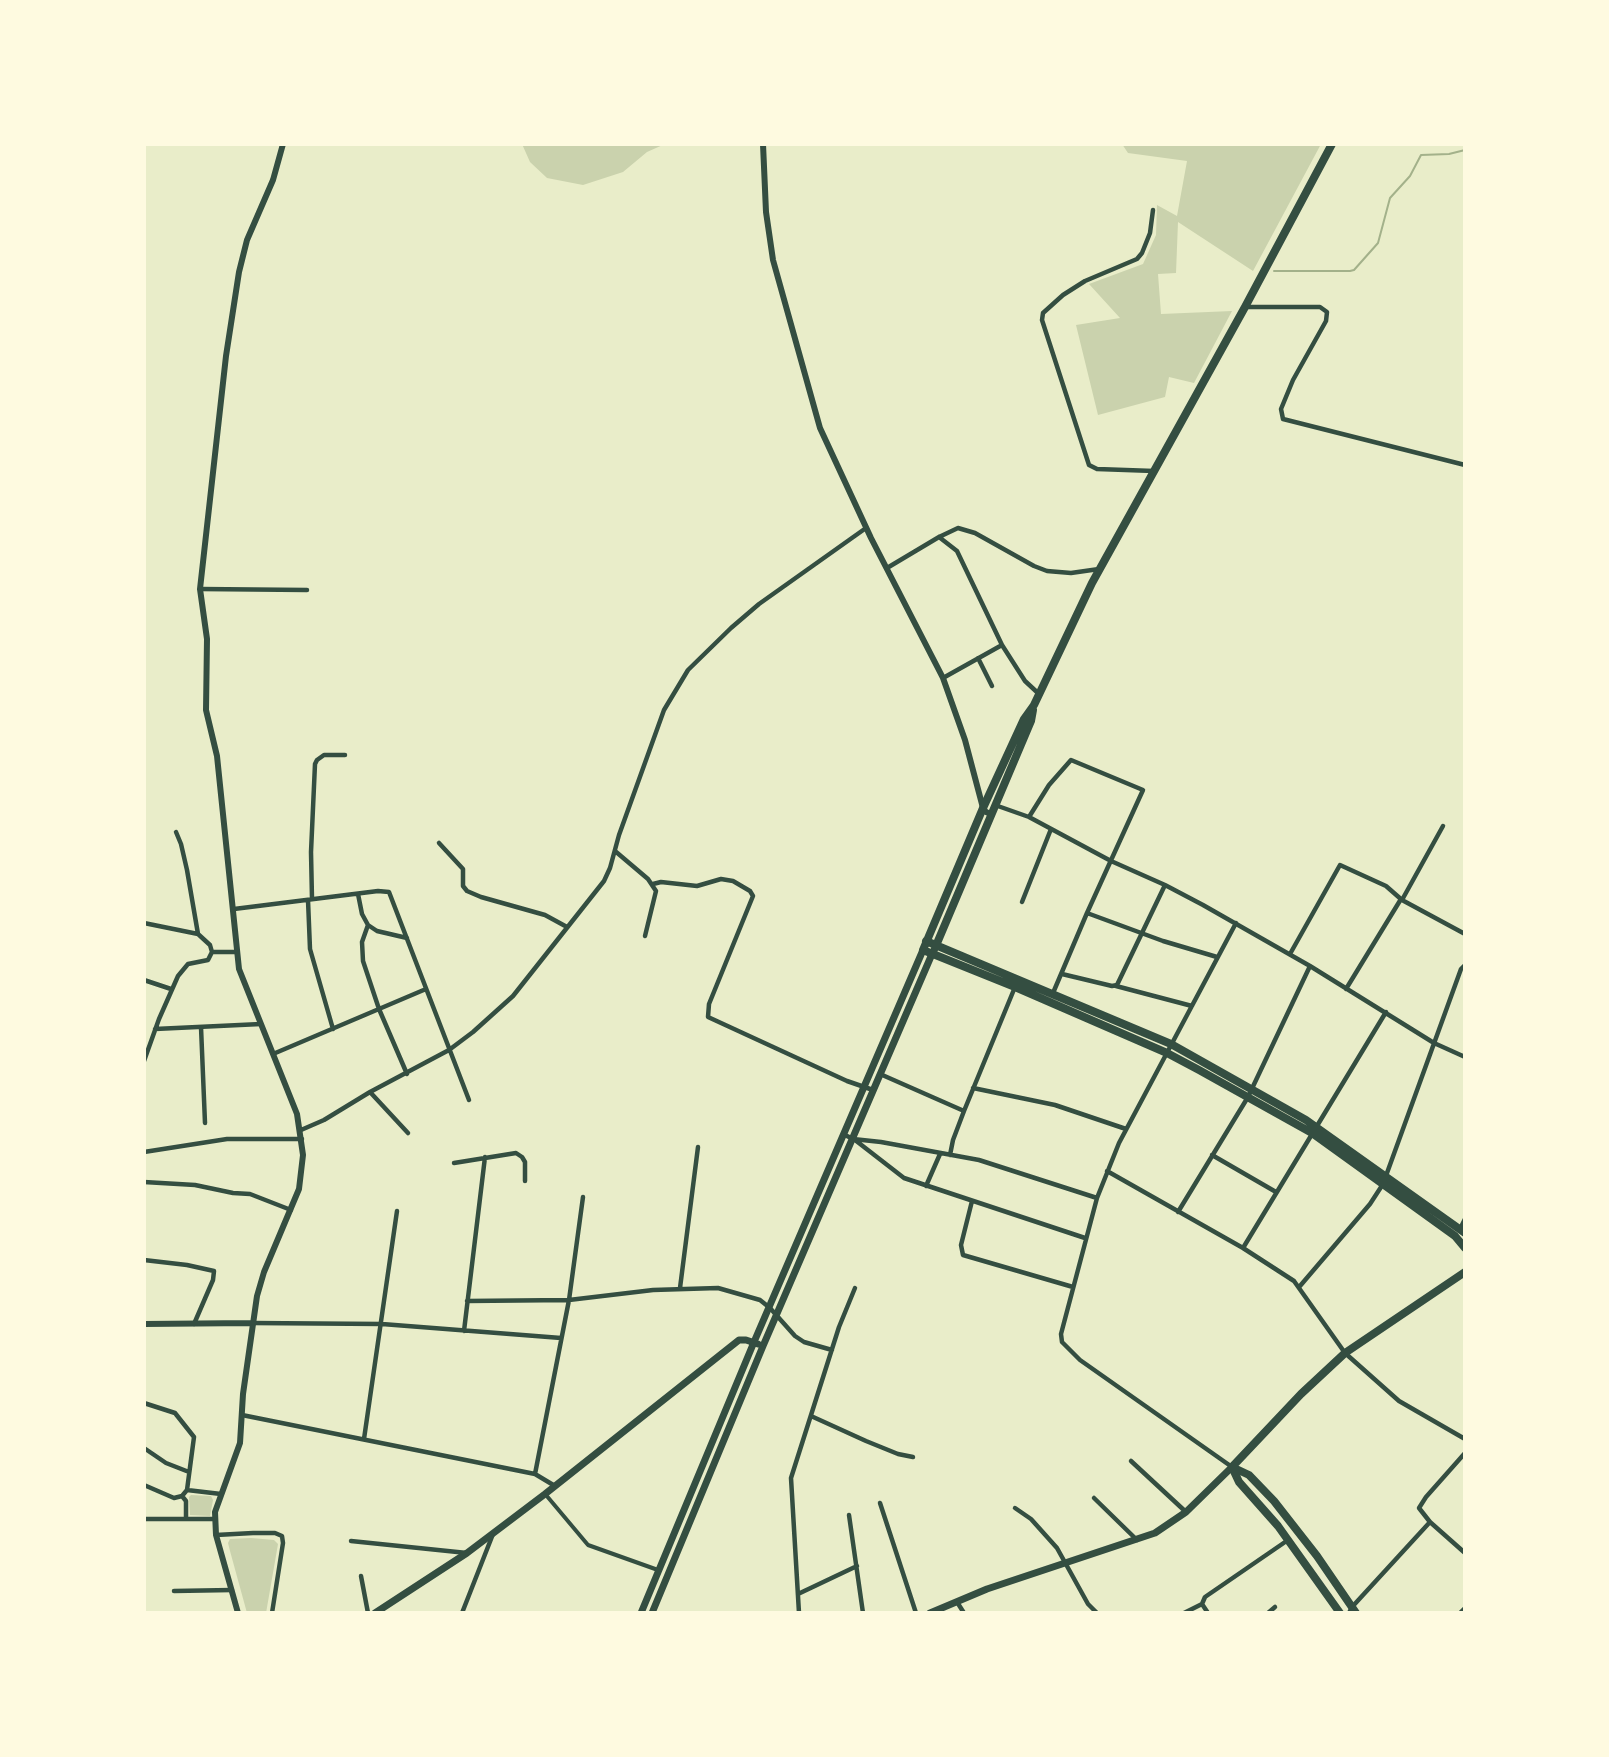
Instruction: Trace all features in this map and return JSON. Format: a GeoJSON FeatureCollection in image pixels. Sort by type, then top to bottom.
{"type":"FeatureCollection","features":[{"type":"Feature","properties":{"kind":"main road"},"geometry":{"type":"LineString","coordinates":[[641,1613],[843,1134],[983,808],[1024,719],[1040,694],[1100,569],[1332,144]]}},
{"type":"Feature","properties":{"kind":"main road"},"geometry":{"type":"LineString","coordinates":[[652,1613],[763,1346],[778,1316],[1031,721],[1034,705]]}},
{"type":"Feature","properties":{"kind":"main road"},"geometry":{"type":"LineString","coordinates":[[927,941],[1171,1044],[1252,1089],[1386,1176],[1462,1231]]}},
{"type":"Feature","properties":{"kind":"main road"},"geometry":{"type":"LineString","coordinates":[[922,950],[1015,987],[1167,1053],[1314,1130],[1383,1185],[1455,1236],[1465,1248]]}},
{"type":"Feature","properties":{"kind":"main road"},"geometry":{"type":"LineString","coordinates":[[930,1613],[1066,1563],[1137,1540],[1163,1528],[1186,1512],[1301,1394],[1345,1353],[1465,1272]]}},
{"type":"Feature","properties":{"kind":"main road"},"geometry":{"type":"LineString","coordinates":[[375,1613],[467,1553],[739,1340],[763,1346]]}},
{"type":"Feature","properties":{"kind":"main road"},"geometry":{"type":"LineString","coordinates":[[1232,1467],[1239,1482],[1288,1540],[1340,1613]]}},
{"type":"Feature","properties":{"kind":"main road"},"geometry":{"type":"LineString","coordinates":[[1232,1467],[1249,1475],[1274,1501],[1317,1556],[1352,1611]]}},
{"type":"Feature","properties":{"kind":"street"},"geometry":{"type":"LineString","coordinates":[[238,1613],[216,1535],[215,1519],[221,1494],[239,1449],[252,1323],[264,1272],[291,1210],[302,1176],[302,1138],[297,1114],[242,980],[236,952],[234,909],[217,756],[206,710],[207,639],[200,589],[226,356],[238,272],[247,240],[273,180],[283,144]]}},
{"type":"Feature","properties":{"kind":"street"},"geometry":{"type":"LineString","coordinates":[[763,144],[767,220],[779,284],[820,428],[866,528],[943,678],[965,740],[983,808],[991,814]]}},
{"type":"Feature","properties":{"kind":"street"},"geometry":{"type":"LineString","coordinates":[[1153,210],[1150,233],[1142,254],[1137,260],[1084,281],[1063,295],[1043,313],[1042,320],[1089,465],[1097,469],[1154,471]]}},
{"type":"Feature","properties":{"kind":"street"},"geometry":{"type":"LineString","coordinates":[[1245,307],[1320,307],[1327,312],[1326,321],[1289,389],[1281,412],[1283,419],[1465,465]]}},
{"type":"Feature","properties":{"kind":"street"},"geometry":{"type":"LineString","coordinates":[[301,1130],[324,1120],[370,1092],[449,1050],[513,996],[604,881],[664,711],[688,670],[759,604],[866,528]]}},
{"type":"Feature","properties":{"kind":"street"},"geometry":{"type":"LineString","coordinates":[[887,568],[954,528],[964,528],[1047,571],[1071,573],[1100,569]]}},
{"type":"Feature","properties":{"kind":"street"},"geometry":{"type":"LineString","coordinates":[[939,537],[957,551],[1002,645],[1020,675],[1040,694]]}},
{"type":"Feature","properties":{"kind":"street"},"geometry":{"type":"LineString","coordinates":[[200,589],[308,590]]}},
{"type":"Feature","properties":{"kind":"street"},"geometry":{"type":"LineString","coordinates":[[943,678],[1002,645]]}},
{"type":"Feature","properties":{"kind":"street"},"geometry":{"type":"LineString","coordinates":[[978,658],[992,686]]}},
{"type":"Feature","properties":{"kind":"street"},"geometry":{"type":"LineString","coordinates":[[333,1029],[310,950],[314,769],[317,760],[322,757],[345,755]]}},
{"type":"Feature","properties":{"kind":"street"},"geometry":{"type":"LineString","coordinates":[[1029,817],[1049,784],[1071,760],[1143,790],[1053,993]]}},
{"type":"Feature","properties":{"kind":"street"},"geometry":{"type":"LineString","coordinates":[[995,805],[1029,817],[1236,923],[1434,1043],[1465,1057]]}},
{"type":"Feature","properties":{"kind":"street"},"geometry":{"type":"LineString","coordinates":[[1346,989],[1443,826]]}},
{"type":"Feature","properties":{"kind":"street"},"geometry":{"type":"LineString","coordinates":[[1022,902],[1052,829]]}},
{"type":"Feature","properties":{"kind":"street"},"geometry":{"type":"LineString","coordinates":[[176,832],[187,870],[198,934]]}},
{"type":"Feature","properties":{"kind":"street"},"geometry":{"type":"LineString","coordinates":[[439,843],[463,869],[463,886],[467,891],[544,915],[567,927]]}},
{"type":"Feature","properties":{"kind":"street"},"geometry":{"type":"LineString","coordinates":[[615,851],[653,884],[657,896],[645,936]]}},
{"type":"Feature","properties":{"kind":"street"},"geometry":{"type":"LineString","coordinates":[[1290,954],[1340,865],[1386,886],[1401,899],[1465,933]]}},
{"type":"Feature","properties":{"kind":"street"},"geometry":{"type":"LineString","coordinates":[[653,884],[661,882],[697,886],[721,879],[745,887],[753,896],[709,1004],[708,1017],[863,1088],[873,1090]]}},
{"type":"Feature","properties":{"kind":"street"},"geometry":{"type":"LineString","coordinates":[[1115,986],[1119,983],[1165,885]]}},
{"type":"Feature","properties":{"kind":"street"},"geometry":{"type":"LineString","coordinates":[[234,909],[389,892],[469,1100]]}},
{"type":"Feature","properties":{"kind":"street"},"geometry":{"type":"LineString","coordinates":[[358,894],[362,914],[368,925],[377,931],[407,938]]}},
{"type":"Feature","properties":{"kind":"street"},"geometry":{"type":"LineString","coordinates":[[1087,913],[1143,934],[1217,957]]}},
{"type":"Feature","properties":{"kind":"street"},"geometry":{"type":"LineString","coordinates":[[144,922],[198,934],[210,945],[212,952],[208,960],[185,966],[171,989],[144,1061]]}},
{"type":"Feature","properties":{"kind":"street"},"geometry":{"type":"LineString","coordinates":[[1232,1467],[1131,1398],[1068,1349],[1062,1342],[1060,1334],[1085,1238],[1107,1171],[1126,1129],[1236,923]]}},
{"type":"Feature","properties":{"kind":"street"},"geometry":{"type":"LineString","coordinates":[[368,925],[362,942],[363,961],[379,1009],[406,1074]]}},
{"type":"Feature","properties":{"kind":"street"},"geometry":{"type":"LineString","coordinates":[[212,952],[236,952]]}},
{"type":"Feature","properties":{"kind":"street"},"geometry":{"type":"LineString","coordinates":[[1300,1286],[1370,1204],[1383,1185],[1461,969],[1465,964]]}},
{"type":"Feature","properties":{"kind":"street"},"geometry":{"type":"LineString","coordinates":[[1178,1212],[1248,1097],[1310,966]]}},
{"type":"Feature","properties":{"kind":"street"},"geometry":{"type":"LineString","coordinates":[[1062,974],[1192,1006]]}},
{"type":"Feature","properties":{"kind":"street"},"geometry":{"type":"LineString","coordinates":[[950,1155],[964,1111],[1018,979]]}},
{"type":"Feature","properties":{"kind":"street"},"geometry":{"type":"LineString","coordinates":[[144,980],[171,989]]}},
{"type":"Feature","properties":{"kind":"street"},"geometry":{"type":"LineString","coordinates":[[273,1054],[426,989]]}},
{"type":"Feature","properties":{"kind":"street"},"geometry":{"type":"LineString","coordinates":[[1243,1248],[1386,1012]]}},
{"type":"Feature","properties":{"kind":"street"},"geometry":{"type":"LineString","coordinates":[[155,1029],[261,1024]]}},
{"type":"Feature","properties":{"kind":"street"},"geometry":{"type":"LineString","coordinates":[[201,1027],[205,1123]]}},
{"type":"Feature","properties":{"kind":"street"},"geometry":{"type":"LineString","coordinates":[[880,1074],[964,1111]]}},
{"type":"Feature","properties":{"kind":"street"},"geometry":{"type":"LineString","coordinates":[[973,1088],[1055,1104],[1126,1129]]}},
{"type":"Feature","properties":{"kind":"street"},"geometry":{"type":"LineString","coordinates":[[370,1092],[408,1133]]}},
{"type":"Feature","properties":{"kind":"street"},"geometry":{"type":"LineString","coordinates":[[843,1134],[853,1138],[986,1162],[1097,1198]]}},
{"type":"Feature","properties":{"kind":"street"},"geometry":{"type":"LineString","coordinates":[[144,1152],[227,1139],[302,1138]]}},
{"type":"Feature","properties":{"kind":"street"},"geometry":{"type":"LineString","coordinates":[[853,1138],[897,1173],[926,1186],[1085,1238]]}},
{"type":"Feature","properties":{"kind":"street"},"geometry":{"type":"LineString","coordinates":[[680,1288],[698,1147]]}},
{"type":"Feature","properties":{"kind":"street"},"geometry":{"type":"LineString","coordinates":[[454,1163],[511,1153],[520,1155],[525,1162],[525,1181]]}},
{"type":"Feature","properties":{"kind":"street"},"geometry":{"type":"LineString","coordinates":[[926,1186],[940,1154]]}},
{"type":"Feature","properties":{"kind":"street"},"geometry":{"type":"LineString","coordinates":[[1212,1155],[1276,1192]]}},
{"type":"Feature","properties":{"kind":"street"},"geometry":{"type":"LineString","coordinates":[[464,1331],[485,1157]]}},
{"type":"Feature","properties":{"kind":"street"},"geometry":{"type":"LineString","coordinates":[[1107,1171],[1243,1248],[1287,1276],[1300,1286],[1345,1353],[1399,1401],[1465,1439]]}},
{"type":"Feature","properties":{"kind":"street"},"geometry":{"type":"LineString","coordinates":[[144,1182],[195,1185],[250,1194],[291,1210]]}},
{"type":"Feature","properties":{"kind":"street"},"geometry":{"type":"LineString","coordinates":[[536,1474],[568,1299],[583,1197]]}},
{"type":"Feature","properties":{"kind":"street"},"geometry":{"type":"LineString","coordinates":[[972,1201],[961,1252],[969,1258],[1073,1287]]}},
{"type":"Feature","properties":{"kind":"street"},"geometry":{"type":"LineString","coordinates":[[364,1439],[397,1211]]}},
{"type":"Feature","properties":{"kind":"street"},"geometry":{"type":"LineString","coordinates":[[1462,1231],[1465,1219]]}},
{"type":"Feature","properties":{"kind":"street"},"geometry":{"type":"LineString","coordinates":[[144,1260],[214,1271],[213,1281],[194,1324]]}},
{"type":"Feature","properties":{"kind":"street"},"geometry":{"type":"LineString","coordinates":[[467,1301],[568,1299],[680,1288],[726,1289],[760,1300],[804,1342],[832,1350]]}},
{"type":"Feature","properties":{"kind":"street"},"geometry":{"type":"LineString","coordinates":[[799,1613],[791,1478],[832,1350],[855,1288]]}},
{"type":"Feature","properties":{"kind":"street"},"geometry":{"type":"LineString","coordinates":[[144,1324],[381,1324],[561,1338]]}},
{"type":"Feature","properties":{"kind":"street"},"geometry":{"type":"LineString","coordinates":[[144,1403],[175,1413],[194,1437],[187,1490],[182,1496],[174,1498],[144,1485]]}},
{"type":"Feature","properties":{"kind":"street"},"geometry":{"type":"LineString","coordinates":[[242,1415],[536,1474],[555,1486]]}},
{"type":"Feature","properties":{"kind":"street"},"geometry":{"type":"LineString","coordinates":[[811,1416],[898,1454],[913,1457]]}},
{"type":"Feature","properties":{"kind":"street"},"geometry":{"type":"LineString","coordinates":[[144,1448],[166,1463],[189,1472]]}},
{"type":"Feature","properties":{"kind":"street"},"geometry":{"type":"LineString","coordinates":[[1465,1453],[1419,1507],[1430,1522],[1465,1553]]}},
{"type":"Feature","properties":{"kind":"street"},"geometry":{"type":"LineString","coordinates":[[1131,1461],[1186,1512]]}},
{"type":"Feature","properties":{"kind":"street"},"geometry":{"type":"LineString","coordinates":[[187,1490],[221,1494]]}},
{"type":"Feature","properties":{"kind":"street"},"geometry":{"type":"LineString","coordinates":[[545,1494],[588,1545],[658,1570]]}},
{"type":"Feature","properties":{"kind":"street"},"geometry":{"type":"LineString","coordinates":[[182,1496],[186,1501],[186,1519]]}},
{"type":"Feature","properties":{"kind":"street"},"geometry":{"type":"LineString","coordinates":[[1094,1498],[1137,1540]]}},
{"type":"Feature","properties":{"kind":"street"},"geometry":{"type":"LineString","coordinates":[[880,1503],[916,1613]]}},
{"type":"Feature","properties":{"kind":"street"},"geometry":{"type":"LineString","coordinates":[[1016,1508],[1026,1514],[1057,1548],[1088,1604],[1097,1613]]}},
{"type":"Feature","properties":{"kind":"street"},"geometry":{"type":"LineString","coordinates":[[849,1515],[863,1613]]}},
{"type":"Feature","properties":{"kind":"street"},"geometry":{"type":"LineString","coordinates":[[144,1519],[215,1519]]}},
{"type":"Feature","properties":{"kind":"street"},"geometry":{"type":"LineString","coordinates":[[1352,1611],[1430,1522]]}},
{"type":"Feature","properties":{"kind":"street"},"geometry":{"type":"LineString","coordinates":[[216,1535],[275,1533],[282,1536],[283,1543],[272,1613]]}},
{"type":"Feature","properties":{"kind":"street"},"geometry":{"type":"LineString","coordinates":[[462,1613],[493,1533]]}},
{"type":"Feature","properties":{"kind":"street"},"geometry":{"type":"LineString","coordinates":[[1184,1613],[1202,1604],[1206,1596],[1288,1540]]}},
{"type":"Feature","properties":{"kind":"street"},"geometry":{"type":"LineString","coordinates":[[351,1541],[467,1553]]}},
{"type":"Feature","properties":{"kind":"street"},"geometry":{"type":"LineString","coordinates":[[798,1594],[857,1566]]}},
{"type":"Feature","properties":{"kind":"street"},"geometry":{"type":"LineString","coordinates":[[361,1576],[368,1613]]}},
{"type":"Feature","properties":{"kind":"street"},"geometry":{"type":"LineString","coordinates":[[174,1591],[232,1590]]}},
{"type":"Feature","properties":{"kind":"street"},"geometry":{"type":"LineString","coordinates":[[957,1602],[964,1613]]}},
{"type":"Feature","properties":{"kind":"street"},"geometry":{"type":"LineString","coordinates":[[1202,1604],[1208,1613]]}},
{"type":"Feature","properties":{"kind":"street"},"geometry":{"type":"LineString","coordinates":[[1269,1613],[1275,1607]]}},
{"type":"Feature","properties":{"kind":"street"},"geometry":{"type":"LineString","coordinates":[[1460,1613],[1465,1608]]}},
{"type":"Feature","properties":{"kind":"green space"},"geometry":{"type":"Polygon","coordinates":[[[522,144],[665,144],[647,152],[623,172],[583,185],[547,178],[530,162],[522,144]]]}},
{"type":"Feature","properties":{"kind":"green space"},"geometry":{"type":"Polygon","coordinates":[[[1122,144],[1321,144],[1253,271],[1178,222],[1176,273],[1158,274],[1161,314],[1232,311],[1194,383],[1169,377],[1165,397],[1098,415],[1076,325],[1120,318],[1089,284],[1143,264],[1156,235],[1157,205],[1177,216],[1187,161],[1128,153],[1122,144]]]}},
{"type":"Feature","properties":{"kind":"green space"},"geometry":{"type":"Polygon","coordinates":[[[191,1495],[211,1496],[213,1500],[210,1516],[190,1515],[189,1497],[191,1495]]]}},
{"type":"Feature","properties":{"kind":"green space"},"geometry":{"type":"Polygon","coordinates":[[[230,1539],[274,1540],[278,1544],[266,1613],[247,1613],[228,1543],[230,1539]]]}},
{"type":"Feature","properties":{"kind":"waterway"},"geometry":{"type":"LineString","coordinates":[[1274,271],[1354,270],[1378,243],[1390,198],[1410,176],[1421,155],[1449,154],[1465,150]]}}]}
